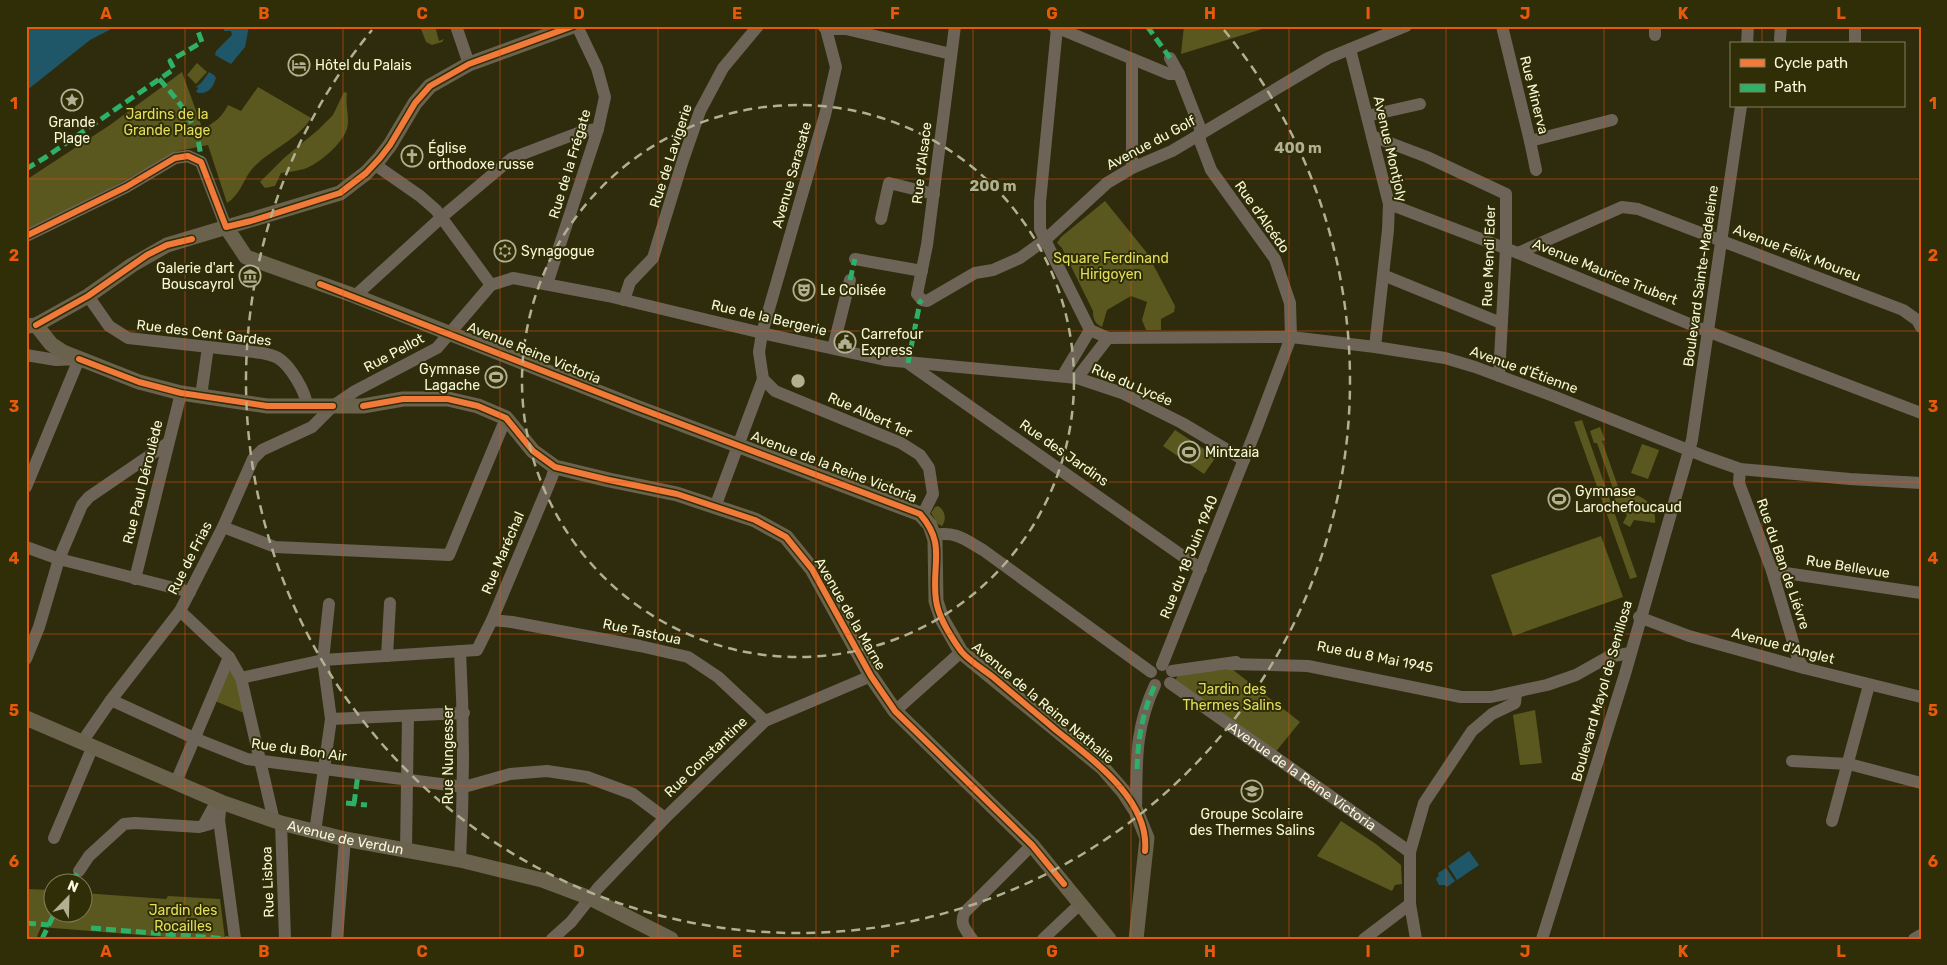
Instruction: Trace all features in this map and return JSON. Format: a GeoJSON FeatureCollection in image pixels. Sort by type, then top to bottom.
{"type":"FeatureCollection","features":[{"type":"Feature","properties":{"kind":"main road"},"geometry":{"type":"LineString","coordinates":[[31,326],[88,296],[132,265],[167,245],[340,193],[374,164],[390,145],[415,103],[430,86],[469,64],[573,26]]}},
{"type":"Feature","properties":{"kind":"main road","name":"Avenue Reine Victoria"},"geometry":{"type":"LineString","coordinates":[[226,227],[246,257],[355,296],[636,407],[738,444]]}},
{"type":"Feature","properties":{"kind":"main road","name":"Avenue de la Marne"},"geometry":{"type":"LineString","coordinates":[[31,326],[51,344],[80,360],[139,382],[181,393],[267,406],[363,406],[403,399],[448,399],[478,406],[506,418],[533,451],[555,467],[677,494],[755,520],[786,537],[812,569],[871,676],[895,712],[1032,845],[1109,939]]}},
{"type":"Feature","properties":{"kind":"main road","name":"Avenue de la Reine Victoria"},"geometry":{"type":"LineString","coordinates":[[738,444],[921,515]]}},
{"type":"Feature","properties":{"kind":"main road","name":"Avenue de la Reine Nathalie"},"geometry":{"type":"LineString","coordinates":[[921,515],[930,525],[936,551],[936,601],[942,619],[962,652],[1103,768],[1123,791],[1136,812],[1147,838],[1136,939]]}},
{"type":"Feature","properties":{"kind":"main road","name":"Avenue de Verdun"},"geometry":{"type":"LineString","coordinates":[[26,718],[221,802],[277,822],[345,839],[460,860],[542,880],[590,898],[671,939]]}},
{"type":"Feature","properties":{"kind":"street"},"geometry":{"type":"LineString","coordinates":[[456,26],[469,64]]}},
{"type":"Feature","properties":{"kind":"street","name":"Rue de la Frégate"},"geometry":{"type":"LineString","coordinates":[[547,284],[598,129],[605,97],[597,68],[577,26]]}},
{"type":"Feature","properties":{"kind":"street","name":"Rue de Lavigerie"},"geometry":{"type":"LineString","coordinates":[[624,300],[630,282],[653,258],[700,112],[724,68],[758,26]]}},
{"type":"Feature","properties":{"kind":"street","name":"Rue d'Alsace"},"geometry":{"type":"LineString","coordinates":[[922,300],[916,294],[928,244],[955,26]]}},
{"type":"Feature","properties":{"kind":"street","name":"Avenue du Golf"},"geometry":{"type":"LineString","coordinates":[[922,300],[928,301],[975,273],[994,270],[1020,258],[1044,240],[1107,183],[1132,168],[1172,151],[1201,135],[1328,58],[1406,26]]}},
{"type":"Feature","properties":{"kind":"street","name":"Rue Minerva"},"geometry":{"type":"LineString","coordinates":[[1502,26],[1536,170]]}},
{"type":"Feature","properties":{"kind":"street"},"geometry":{"type":"LineString","coordinates":[[1747,42],[1748,26]]}},
{"type":"Feature","properties":{"kind":"street"},"geometry":{"type":"LineString","coordinates":[[1855,26],[1855,42]]}},
{"type":"Feature","properties":{"kind":"street"},"geometry":{"type":"LineString","coordinates":[[1063,375],[1090,330],[1040,229],[1040,202],[1055,27],[1169,74],[1179,74]]}},
{"type":"Feature","properties":{"kind":"street"},"geometry":{"type":"LineString","coordinates":[[824,28],[846,29],[951,54]]}},
{"type":"Feature","properties":{"kind":"street","name":"Avenue Sarasate"},"geometry":{"type":"LineString","coordinates":[[762,333],[825,115],[836,67],[824,28]]}},
{"type":"Feature","properties":{"kind":"street","name":"Avenue Montjoly"},"geometry":{"type":"LineString","coordinates":[[1350,48],[1389,204],[1375,346]]}},
{"type":"Feature","properties":{"kind":"street","name":"Rue d'Alcédo"},"geometry":{"type":"LineString","coordinates":[[1170,58],[1179,74],[1201,135],[1200,141],[1211,170],[1275,259],[1290,302],[1291,337],[1244,460]]}},
{"type":"Feature","properties":{"kind":"street"},"geometry":{"type":"LineString","coordinates":[[1132,59],[1132,168]]}},
{"type":"Feature","properties":{"kind":"street"},"geometry":{"type":"LineString","coordinates":[[1367,116],[1420,104]]}},
{"type":"Feature","properties":{"kind":"street","name":"Boulevard Sainte-Madeleine"},"geometry":{"type":"LineString","coordinates":[[1689,450],[1741,108]]}},
{"type":"Feature","properties":{"kind":"street"},"geometry":{"type":"LineString","coordinates":[[1530,141],[1612,120]]}},
{"type":"Feature","properties":{"kind":"street"},"geometry":{"type":"LineString","coordinates":[[355,296],[441,218],[512,158],[582,131],[598,129]]}},
{"type":"Feature","properties":{"kind":"street","name":"Rue Mendi Eder"},"geometry":{"type":"LineString","coordinates":[[1372,136],[1427,157],[1506,194],[1506,248],[1499,376]]}},
{"type":"Feature","properties":{"kind":"street"},"geometry":{"type":"LineString","coordinates":[[26,236],[126,187],[174,158],[188,156],[201,162],[226,227]]}},
{"type":"Feature","properties":{"kind":"street"},"geometry":{"type":"LineString","coordinates":[[374,164],[420,196],[436,210],[491,285],[513,278],[624,300]]}},
{"type":"Feature","properties":{"kind":"street"},"geometry":{"type":"LineString","coordinates":[[881,219],[889,183],[934,194]]}},
{"type":"Feature","properties":{"kind":"street","name":"Avenue Maurice Trubert"},"geometry":{"type":"LineString","coordinates":[[1389,204],[1506,248],[1708,331],[1921,413]]}},
{"type":"Feature","properties":{"kind":"street","name":"Avenue Félix Moureu"},"geometry":{"type":"LineString","coordinates":[[1518,253],[1622,207],[1638,209],[1903,310],[1916,320],[1921,327]]}},
{"type":"Feature","properties":{"kind":"street"},"geometry":{"type":"LineString","coordinates":[[855,259],[922,271]]}},
{"type":"Feature","properties":{"kind":"street"},"geometry":{"type":"LineString","coordinates":[[1383,275],[1501,322]]}},
{"type":"Feature","properties":{"kind":"street"},"geometry":{"type":"LineString","coordinates":[[833,348],[850,280]]}},
{"type":"Feature","properties":{"kind":"street","name":"Rue Pellot"},"geometry":{"type":"LineString","coordinates":[[332,406],[355,391],[437,348],[491,285]]}},
{"type":"Feature","properties":{"kind":"street","name":"Rue des Cent Gardes"},"geometry":{"type":"LineString","coordinates":[[88,296],[109,326],[128,338],[262,353],[278,358],[287,366],[302,389],[308,406]]}},
{"type":"Feature","properties":{"kind":"street","name":"Rue de la Bergerie"},"geometry":{"type":"LineString","coordinates":[[624,300],[885,360],[908,362]]}},
{"type":"Feature","properties":{"kind":"street","name":"Avenue d'Étienne"},"geometry":{"type":"LineString","coordinates":[[1090,330],[1108,338],[1291,337],[1375,346],[1445,358],[1499,376],[1740,469],[1921,483]]}},
{"type":"Feature","properties":{"kind":"street"},"geometry":{"type":"LineString","coordinates":[[715,507],[763,379],[759,352],[762,333]]}},
{"type":"Feature","properties":{"kind":"street"},"geometry":{"type":"LineString","coordinates":[[1077,378],[1108,338]]}},
{"type":"Feature","properties":{"kind":"street"},"geometry":{"type":"LineString","coordinates":[[201,396],[208,347]]}},
{"type":"Feature","properties":{"kind":"street"},"geometry":{"type":"LineString","coordinates":[[26,355],[65,361],[80,360],[26,487]]}},
{"type":"Feature","properties":{"kind":"street","name":"Rue du Lycée"},"geometry":{"type":"LineString","coordinates":[[908,362],[1063,375],[1077,378],[1122,393],[1182,423],[1244,460]]}},
{"type":"Feature","properties":{"kind":"street","name":"Rue des Jardins"},"geometry":{"type":"LineString","coordinates":[[908,362],[1201,568]]}},
{"type":"Feature","properties":{"kind":"street","name":"Rue Albert 1er"},"geometry":{"type":"LineString","coordinates":[[763,379],[775,391],[901,443],[920,455],[929,468],[933,494],[921,515]]}},
{"type":"Feature","properties":{"kind":"street","name":"Rue Paul Déroulède"},"geometry":{"type":"LineString","coordinates":[[135,579],[181,393]]}},
{"type":"Feature","properties":{"kind":"street","name":"Rue de Frias"},"geometry":{"type":"LineString","coordinates":[[54,838],[87,744],[111,700],[180,611],[223,527],[253,459],[262,450],[312,427],[332,406]]}},
{"type":"Feature","properties":{"kind":"street"},"geometry":{"type":"LineString","coordinates":[[223,527],[275,547],[449,555],[506,418]]}},
{"type":"Feature","properties":{"kind":"street"},"geometry":{"type":"LineString","coordinates":[[26,659],[40,627],[59,558],[82,505],[89,497],[168,443]]}},
{"type":"Feature","properties":{"kind":"street","name":"Boulevard Mayol de Senillosa"},"geometry":{"type":"LineString","coordinates":[[1542,939],[1630,653],[1689,450]]}},
{"type":"Feature","properties":{"kind":"street","name":"Rue du 18 Juin 1940"},"geometry":{"type":"LineString","coordinates":[[1168,673],[1201,568],[1244,460]]}},
{"type":"Feature","properties":{"kind":"street","name":"Rue Maréchal"},"geometry":{"type":"LineString","coordinates":[[460,651],[477,650],[492,620],[555,467]]}},
{"type":"Feature","properties":{"kind":"street","name":"Rue du Ban de Liévre"},"geometry":{"type":"LineString","coordinates":[[1740,469],[1739,483],[1772,570],[1798,659],[1804,668]]}},
{"type":"Feature","properties":{"kind":"street"},"geometry":{"type":"LineString","coordinates":[[933,535],[947,533],[958,535],[983,550],[1151,672]]}},
{"type":"Feature","properties":{"kind":"street"},"geometry":{"type":"LineString","coordinates":[[26,547],[135,579],[190,592]]}},
{"type":"Feature","properties":{"kind":"street","name":"Rue Bellevue"},"geometry":{"type":"LineString","coordinates":[[1772,570],[1921,593]]}},
{"type":"Feature","properties":{"kind":"street"},"geometry":{"type":"LineString","coordinates":[[387,656],[390,603]]}},
{"type":"Feature","properties":{"kind":"street"},"geometry":{"type":"LineString","coordinates":[[315,832],[331,719],[323,660],[329,604]]}},
{"type":"Feature","properties":{"kind":"street","name":"Rue Lisboa"},"geometry":{"type":"LineString","coordinates":[[180,611],[229,658],[241,678],[277,822],[286,939]]}},
{"type":"Feature","properties":{"kind":"street","name":"Avenue d'Anglet"},"geometry":{"type":"LineString","coordinates":[[1640,617],[1689,636],[1804,668],[1921,697]]}},
{"type":"Feature","properties":{"kind":"street","name":"Rue Tastoua"},"geometry":{"type":"LineString","coordinates":[[492,620],[640,646],[688,657],[718,677],[765,721]]}},
{"type":"Feature","properties":{"kind":"street"},"geometry":{"type":"LineString","coordinates":[[241,678],[323,660],[460,651]]}},
{"type":"Feature","properties":{"kind":"street","name":"Rue Nungesser"},"geometry":{"type":"LineString","coordinates":[[460,651],[464,713],[464,787],[460,860]]}},
{"type":"Feature","properties":{"kind":"street"},"geometry":{"type":"LineString","coordinates":[[895,712],[962,652]]}},
{"type":"Feature","properties":{"kind":"street","name":"Rue du 8 Mai 1945"},"geometry":{"type":"LineString","coordinates":[[1155,685],[1165,687],[1168,673],[1190,667],[1228,664],[1244,660],[1294,658],[1314,660],[1461,690],[1516,692],[1547,685],[1576,675],[1608,656],[1630,653]]}},
{"type":"Feature","properties":{"kind":"street"},"geometry":{"type":"LineString","coordinates":[[176,782],[229,658]]}},
{"type":"Feature","properties":{"kind":"street"},"geometry":{"type":"LineString","coordinates":[[1136,812],[1138,740],[1146,704],[1155,685],[1150,680],[1151,672],[1155,666],[1168,673]]}},
{"type":"Feature","properties":{"kind":"street","name":"Avenue de la Reine Victoria"},"geometry":{"type":"LineString","coordinates":[[1168,673],[1410,852]]}},
{"type":"Feature","properties":{"kind":"street","name":"Rue Constantine"},"geometry":{"type":"LineString","coordinates":[[552,939],[571,922],[590,898],[666,818],[765,721],[871,676]]}},
{"type":"Feature","properties":{"kind":"street"},"geometry":{"type":"LineString","coordinates":[[1832,821],[1870,684]]}},
{"type":"Feature","properties":{"kind":"street"},"geometry":{"type":"LineString","coordinates":[[1416,939],[1410,904],[1410,852],[1424,803],[1472,731],[1492,714],[1515,703],[1516,692]]}},
{"type":"Feature","properties":{"kind":"street","name":"Rue du Bon Air"},"geometry":{"type":"LineString","coordinates":[[111,700],[194,738],[248,759],[464,787]]}},
{"type":"Feature","properties":{"kind":"street"},"geometry":{"type":"LineString","coordinates":[[331,719],[464,713]]}},
{"type":"Feature","properties":{"kind":"street"},"geometry":{"type":"LineString","coordinates":[[406,850],[408,716]]}},
{"type":"Feature","properties":{"kind":"street"},"geometry":{"type":"LineString","coordinates":[[1792,761],[1849,764],[1921,783]]}},
{"type":"Feature","properties":{"kind":"street"},"geometry":{"type":"LineString","coordinates":[[464,787],[510,774],[547,771],[587,777],[633,794],[666,818]]}},
{"type":"Feature","properties":{"kind":"street"},"geometry":{"type":"LineString","coordinates":[[204,826],[215,804],[221,802],[219,820],[235,939]]}},
{"type":"Feature","properties":{"kind":"street"},"geometry":{"type":"LineString","coordinates":[[79,871],[89,856],[124,824],[199,827],[219,820]]}},
{"type":"Feature","properties":{"kind":"street"},"geometry":{"type":"LineString","coordinates":[[337,939],[345,839]]}},
{"type":"Feature","properties":{"kind":"street"},"geometry":{"type":"LineString","coordinates":[[972,939],[962,926],[964,915],[990,886],[1032,845]]}},
{"type":"Feature","properties":{"kind":"street"},"geometry":{"type":"LineString","coordinates":[[1043,939],[1080,904]]}},
{"type":"Feature","properties":{"kind":"street"},"geometry":{"type":"LineString","coordinates":[[1364,939],[1410,904]]}},
{"type":"Feature","properties":{"kind":"street"},"geometry":{"type":"LineString","coordinates":[[1914,939],[1921,935]]}},
{"type":"Feature","properties":{"kind":"green space"},"geometry":{"type":"Polygon","coordinates":[[[424,26],[435,26],[439,41],[444,39],[442,42],[432,45],[426,42],[421,29],[424,26]]]}},
{"type":"Feature","properties":{"kind":"green space"},"geometry":{"type":"Polygon","coordinates":[[[1184,26],[1272,26],[1181,54],[1184,26]]]}},
{"type":"Feature","properties":{"kind":"green space"},"geometry":{"type":"Polygon","coordinates":[[[197,63],[207,72],[196,84],[187,75],[197,63]]]}},
{"type":"Feature","properties":{"kind":"green space","name":"Jardins de la Grande Plage"},"geometry":{"type":"Polygon","coordinates":[[[182,72],[203,130],[220,117],[228,105],[241,111],[258,87],[311,118],[299,133],[252,169],[238,192],[227,203],[208,145],[178,151],[26,232],[26,180],[110,125],[182,72]]]}},
{"type":"Feature","properties":{"kind":"green space"},"geometry":{"type":"Polygon","coordinates":[[[344,92],[347,93],[348,125],[340,141],[316,163],[304,169],[281,173],[275,186],[265,188],[260,182],[333,115],[344,92]]]}},
{"type":"Feature","properties":{"kind":"green space","name":"Square Ferdinand Hirigoyen"},"geometry":{"type":"Polygon","coordinates":[[[1105,201],[1147,253],[1175,306],[1174,312],[1161,319],[1161,330],[1146,330],[1142,320],[1147,302],[1131,296],[1107,310],[1102,327],[1096,323],[1093,311],[1062,248],[1057,243],[1061,237],[1105,201]]]}},
{"type":"Feature","properties":{"kind":"green space"},"geometry":{"type":"Polygon","coordinates":[[[1582,420],[1637,577],[1630,579],[1574,422],[1582,420]]]}},
{"type":"Feature","properties":{"kind":"green space"},"geometry":{"type":"Polygon","coordinates":[[[1600,427],[1605,440],[1602,441],[1621,495],[1634,495],[1646,500],[1653,510],[1655,523],[1634,520],[1630,527],[1623,523],[1627,515],[1614,500],[1616,497],[1597,443],[1594,443],[1590,431],[1600,427]]]}},
{"type":"Feature","properties":{"kind":"green space","name":"Mintzaia"},"geometry":{"type":"Polygon","coordinates":[[[1175,430],[1216,457],[1204,474],[1163,446],[1175,430]]]}},
{"type":"Feature","properties":{"kind":"green space"},"geometry":{"type":"Polygon","coordinates":[[[1642,444],[1659,450],[1648,479],[1631,473],[1642,444]]]}},
{"type":"Feature","properties":{"kind":"green space"},"geometry":{"type":"Polygon","coordinates":[[[938,506],[945,515],[942,526],[938,524],[931,513],[938,506]]]}},
{"type":"Feature","properties":{"kind":"green space"},"geometry":{"type":"Polygon","coordinates":[[[1601,536],[1623,597],[1513,636],[1491,575],[1601,536]]]}},
{"type":"Feature","properties":{"kind":"green space","name":"Jardin des Thermes Salins"},"geometry":{"type":"Polygon","coordinates":[[[1232,669],[1300,722],[1273,755],[1174,682],[1179,674],[1232,669]]]}},
{"type":"Feature","properties":{"kind":"green space"},"geometry":{"type":"Polygon","coordinates":[[[229,670],[234,674],[244,713],[215,701],[229,670]]]}},
{"type":"Feature","properties":{"kind":"green space"},"geometry":{"type":"Polygon","coordinates":[[[1535,710],[1542,763],[1520,765],[1513,715],[1535,710]]]}},
{"type":"Feature","properties":{"kind":"green space"},"geometry":{"type":"Polygon","coordinates":[[[1341,821],[1376,844],[1401,865],[1402,884],[1395,885],[1392,891],[1317,856],[1341,821]]]}},
{"type":"Feature","properties":{"kind":"green space","name":"Jardin des Rocailles"},"geometry":{"type":"Polygon","coordinates":[[[26,889],[42,890],[42,922],[92,922],[92,894],[166,899],[168,896],[220,899],[225,939],[190,939],[41,927],[36,939],[26,939],[26,889]]]}},
{"type":"Feature","properties":{"kind":"water"},"geometry":{"type":"Polygon","coordinates":[[[26,26],[117,26],[90,40],[26,91],[26,26]]]}},
{"type":"Feature","properties":{"kind":"water"},"geometry":{"type":"Polygon","coordinates":[[[224,26],[249,26],[245,47],[231,64],[215,55],[216,51],[232,35],[231,31],[224,31],[224,26]]]}},
{"type":"Feature","properties":{"kind":"water"},"geometry":{"type":"Polygon","coordinates":[[[209,72],[216,78],[213,84],[208,91],[198,93],[196,91],[198,87],[195,88],[209,72]]]}},
{"type":"Feature","properties":{"kind":"water"},"geometry":{"type":"Polygon","coordinates":[[[1469,851],[1479,865],[1457,880],[1448,866],[1469,851]]]}},
{"type":"Feature","properties":{"kind":"water"},"geometry":{"type":"Polygon","coordinates":[[[1446,868],[1455,881],[1447,887],[1439,885],[1436,879],[1439,875],[1438,873],[1446,868]]]}},
{"type":"Feature","properties":{"kind":"marked path"},"geometry":{"type":"LineString","coordinates":[[26,169],[174,69],[170,61],[202,42],[196,26]]}},
{"type":"Feature","properties":{"kind":"marked path"},"geometry":{"type":"LineString","coordinates":[[1147,26],[1170,58]]}},
{"type":"Feature","properties":{"kind":"marked path"},"geometry":{"type":"LineString","coordinates":[[159,79],[188,117],[197,138],[201,162]]}},
{"type":"Feature","properties":{"kind":"marked path"},"geometry":{"type":"LineString","coordinates":[[850,280],[855,259]]}},
{"type":"Feature","properties":{"kind":"marked path"},"geometry":{"type":"LineString","coordinates":[[908,363],[920,302],[922,300]]}},
{"type":"Feature","properties":{"kind":"marked path"},"geometry":{"type":"LineString","coordinates":[[1137,769],[1138,747],[1142,726],[1155,685]]}},
{"type":"Feature","properties":{"kind":"marked path"},"geometry":{"type":"LineString","coordinates":[[354,804],[358,774]]}},
{"type":"Feature","properties":{"kind":"marked path"},"geometry":{"type":"LineString","coordinates":[[346,803],[367,805]]}},
{"type":"Feature","properties":{"kind":"marked path"},"geometry":{"type":"LineString","coordinates":[[42,939],[50,922]]}},
{"type":"Feature","properties":{"kind":"marked path"},"geometry":{"type":"LineString","coordinates":[[26,923],[49,925]]}},
{"type":"Feature","properties":{"kind":"marked path"},"geometry":{"type":"LineString","coordinates":[[91,928],[228,939]]}},
{"type":"Feature","properties":{"kind":"cycle path"},"geometry":{"type":"LineString","coordinates":[[26,236],[126,187],[175,158],[188,156],[201,162],[226,227],[340,193],[366,173],[380,158],[415,103],[430,86],[469,64],[573,26]]}},
{"type":"Feature","properties":{"kind":"cycle path"},"geometry":{"type":"LineString","coordinates":[[36,325],[88,296],[147,255],[167,245],[192,239]]}},
{"type":"Feature","properties":{"kind":"cycle path"},"geometry":{"type":"LineString","coordinates":[[320,284],[636,407],[920,514],[928,525],[936,545],[935,587],[939,613],[961,651],[1086,754],[1116,782],[1129,798],[1138,815],[1144,832],[1145,851]]}},
{"type":"Feature","properties":{"kind":"cycle path"},"geometry":{"type":"LineString","coordinates":[[79,359],[139,382],[181,393],[267,406],[333,406]]}},
{"type":"Feature","properties":{"kind":"cycle path"},"geometry":{"type":"LineString","coordinates":[[363,406],[403,399],[448,399],[478,406],[506,418],[533,451],[555,467],[677,494],[755,520],[786,537],[812,569],[871,676],[895,711],[1032,845],[1064,884]]}},
{"type":"Feature","properties":{"kind":"place","name":"Hôtel du Palais"},"geometry":{"type":"Point","coordinates":[299,65]}},
{"type":"Feature","properties":{"kind":"place","name":"Grande Plage"},"geometry":{"type":"Point","coordinates":[72,100]}},
{"type":"Feature","properties":{"kind":"place","name":"Église orthodoxe russe"},"geometry":{"type":"Point","coordinates":[412,156]}},
{"type":"Feature","properties":{"kind":"place","name":"Synagogue"},"geometry":{"type":"Point","coordinates":[505,251]}},
{"type":"Feature","properties":{"kind":"place","name":"Galerie d'art Bouscayrol"},"geometry":{"type":"Point","coordinates":[250,276]}},
{"type":"Feature","properties":{"kind":"place","name":"Le Colisée"},"geometry":{"type":"Point","coordinates":[804,290]}},
{"type":"Feature","properties":{"kind":"place","name":"Carrefour Express"},"geometry":{"type":"Point","coordinates":[845,342]}},
{"type":"Feature","properties":{"kind":"place","name":"Gymnase Lagache"},"geometry":{"type":"Point","coordinates":[496,377]}},
{"type":"Feature","properties":{"kind":"place","name":"Mintzaia"},"geometry":{"type":"Point","coordinates":[1189,452]}},
{"type":"Feature","properties":{"kind":"place","name":"Gymnase Larochefoucaud"},"geometry":{"type":"Point","coordinates":[1559,499]}},
{"type":"Feature","properties":{"kind":"place","name":"Groupe Scolaire des Thermes Salins"},"geometry":{"type":"Point","coordinates":[1252,791]}}]}
